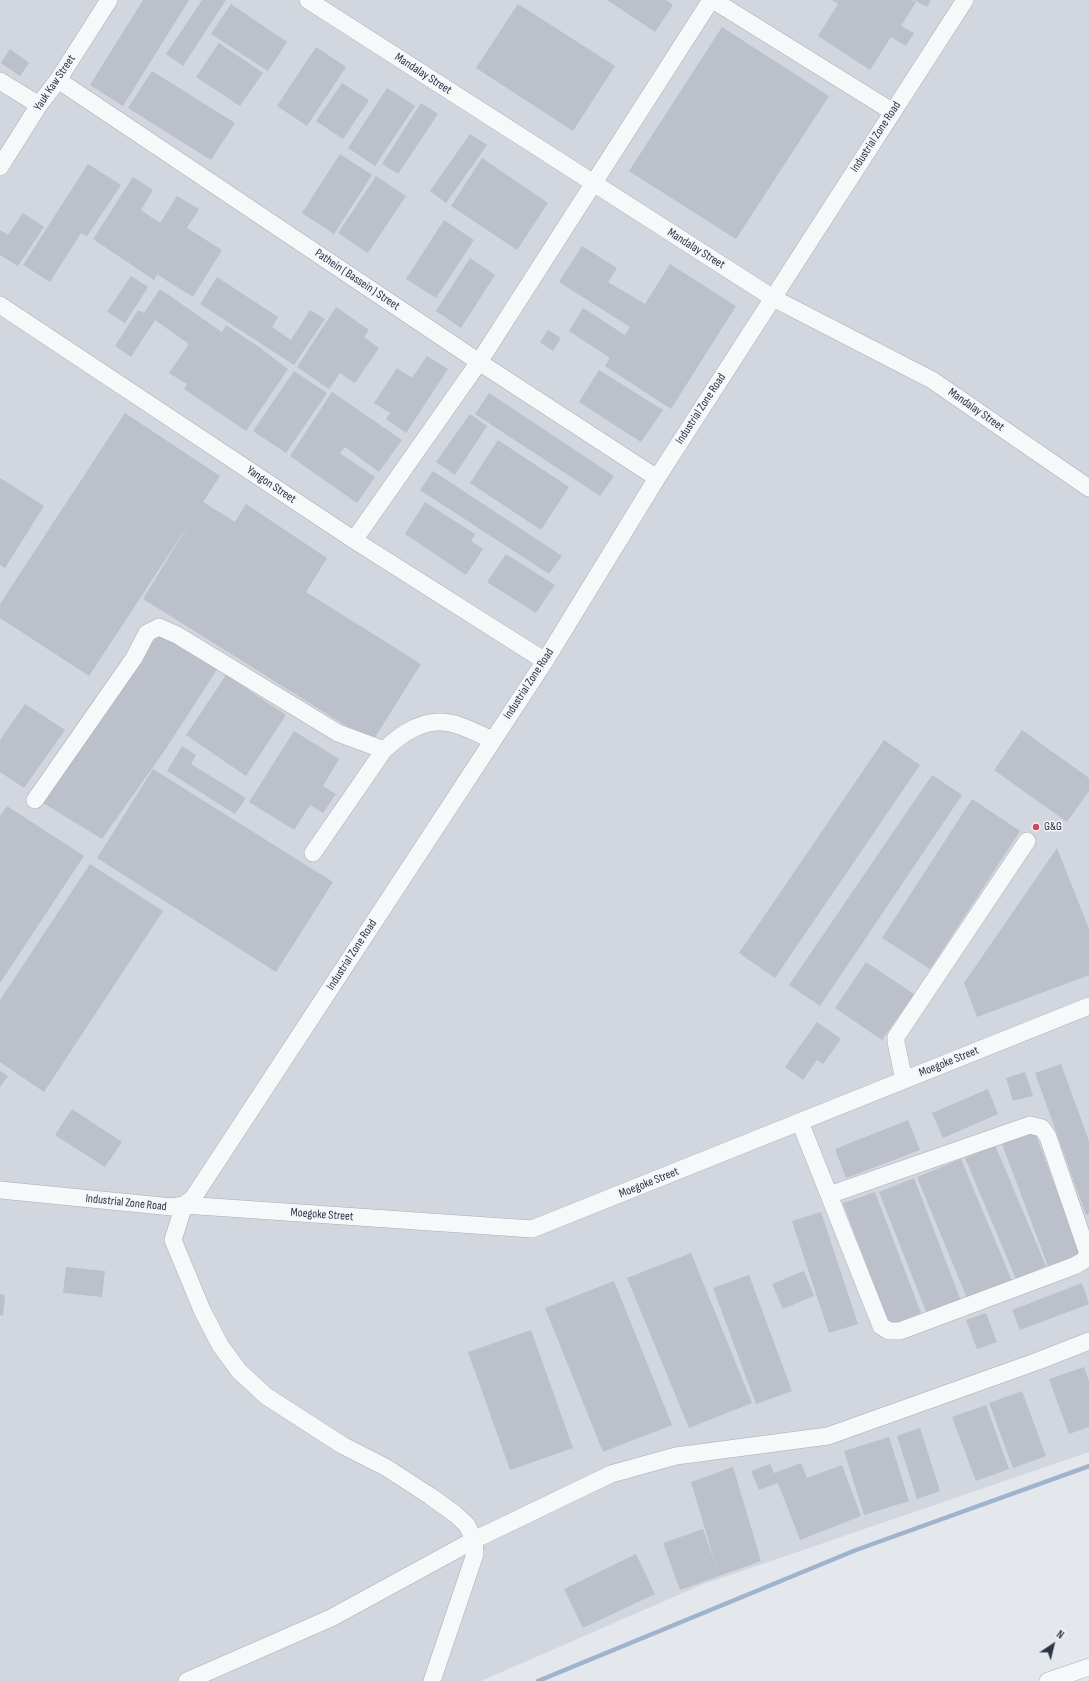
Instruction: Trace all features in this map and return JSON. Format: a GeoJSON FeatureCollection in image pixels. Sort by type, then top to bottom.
{"type":"FeatureCollection","features":[{"type":"Feature","properties":{"kind":"street","name":"Yauk Kaw Street"},"geometry":{"type":"LineString","coordinates":[[0,167],[109,0]]}},
{"type":"Feature","properties":{"kind":"street","name":"Mandalay Street"},"geometry":{"type":"LineString","coordinates":[[308,0],[773,298],[932,380],[1089,488]]}},
{"type":"Feature","properties":{"kind":"street"},"geometry":{"type":"LineString","coordinates":[[354,540],[479,362],[712,0],[893,112]]}},
{"type":"Feature","properties":{"kind":"street","name":"Industrial Zone Road"},"geometry":{"type":"LineString","coordinates":[[0,1190],[172,1207],[184,1206],[193,1198],[201,1188],[545,661],[657,478],[965,0]]}},
{"type":"Feature","properties":{"kind":"street","name":"Pathein ( Bassein ) Street"},"geometry":{"type":"LineString","coordinates":[[58,80],[479,362],[657,478]]}},
{"type":"Feature","properties":{"kind":"street"},"geometry":{"type":"LineString","coordinates":[[0,81],[40,105]]}},
{"type":"Feature","properties":{"kind":"street","name":"Yangon Street"},"geometry":{"type":"LineString","coordinates":[[0,305],[354,540],[545,661]]}},
{"type":"Feature","properties":{"kind":"street"},"geometry":{"type":"LineString","coordinates":[[35,800],[134,658],[147,633],[159,627],[177,635],[338,733],[384,750]]}},
{"type":"Feature","properties":{"kind":"street"},"geometry":{"type":"LineString","coordinates":[[313,853],[384,750],[395,739],[426,722],[450,723],[493,740]]}},
{"type":"Feature","properties":{"kind":"street"},"geometry":{"type":"LineString","coordinates":[[904,1080],[896,1037],[1027,841]]}},
{"type":"Feature","properties":{"kind":"street","name":"Moegoke Street"},"geometry":{"type":"LineString","coordinates":[[184,1206],[532,1229],[1089,1006]]}},
{"type":"Feature","properties":{"kind":"street"},"geometry":{"type":"LineString","coordinates":[[800,1122],[881,1326],[889,1331],[900,1331],[1074,1266],[1083,1261],[1088,1254],[1048,1137],[1042,1128],[1030,1125],[829,1195]]}},
{"type":"Feature","properties":{"kind":"street"},"geometry":{"type":"LineString","coordinates":[[184,1206],[173,1240],[202,1310],[220,1345],[239,1371],[266,1396],[342,1445],[387,1468],[430,1496],[467,1525],[474,1540],[475,1554],[432,1681]]}},
{"type":"Feature","properties":{"kind":"street"},"geometry":{"type":"LineString","coordinates":[[187,1681],[331,1618],[474,1540],[611,1474],[676,1456],[828,1436],[1038,1361],[1089,1341]]}},
{"type":"Feature","properties":{"kind":"street"},"geometry":{"type":"LineString","coordinates":[[1048,1681],[1089,1667]]}},
{"type":"Feature","properties":{"kind":"shaded area"},"geometry":{"type":"Polygon","coordinates":[[[0,0],[1089,0],[1089,1452],[701,1585],[481,1681],[0,1681],[0,0]]]}},
{"type":"Feature","properties":{"kind":"building"},"geometry":{"type":"Polygon","coordinates":[[[143,0],[189,0],[123,106],[90,85],[143,0]]]}},
{"type":"Feature","properties":{"kind":"building"},"geometry":{"type":"Polygon","coordinates":[[[202,0],[226,0],[183,66],[166,54],[202,0]]]}},
{"type":"Feature","properties":{"kind":"building"},"geometry":{"type":"Polygon","coordinates":[[[607,0],[666,0],[673,5],[655,32],[607,0]]]}},
{"type":"Feature","properties":{"kind":"building"},"geometry":{"type":"Polygon","coordinates":[[[832,0],[911,0],[916,2],[901,26],[914,33],[906,46],[891,37],[870,70],[818,36],[838,4],[832,0]]]}},
{"type":"Feature","properties":{"kind":"building"},"geometry":{"type":"Polygon","coordinates":[[[914,0],[931,0],[927,7],[914,0]]]}},
{"type":"Feature","properties":{"kind":"building"},"geometry":{"type":"Polygon","coordinates":[[[231,4],[287,42],[268,71],[211,34],[231,4]]]}},
{"type":"Feature","properties":{"kind":"building"},"geometry":{"type":"Polygon","coordinates":[[[518,4],[615,66],[573,131],[476,68],[518,4]]]}},
{"type":"Feature","properties":{"kind":"building"},"geometry":{"type":"Polygon","coordinates":[[[722,27],[829,96],[736,239],[629,171],[722,27]]]}},
{"type":"Feature","properties":{"kind":"building"},"geometry":{"type":"Polygon","coordinates":[[[219,43],[263,73],[240,106],[196,77],[219,43]]]}},
{"type":"Feature","properties":{"kind":"building"},"geometry":{"type":"Polygon","coordinates":[[[316,47],[346,67],[307,126],[277,106],[316,47]]]}},
{"type":"Feature","properties":{"kind":"building"},"geometry":{"type":"Polygon","coordinates":[[[10,49],[29,63],[20,76],[1,63],[10,49]]]}},
{"type":"Feature","properties":{"kind":"building"},"geometry":{"type":"Polygon","coordinates":[[[152,71],[235,123],[211,160],[128,108],[152,71]]]}},
{"type":"Feature","properties":{"kind":"building"},"geometry":{"type":"Polygon","coordinates":[[[342,83],[369,100],[343,139],[316,121],[342,83]]]}},
{"type":"Feature","properties":{"kind":"building"},"geometry":{"type":"Polygon","coordinates":[[[387,88],[415,106],[375,166],[348,148],[387,88]]]}},
{"type":"Feature","properties":{"kind":"building"},"geometry":{"type":"Polygon","coordinates":[[[421,103],[438,114],[398,174],[382,164],[421,103]]]}},
{"type":"Feature","properties":{"kind":"building"},"geometry":{"type":"Polygon","coordinates":[[[470,134],[487,145],[446,203],[430,191],[470,134]]]}},
{"type":"Feature","properties":{"kind":"building"},"geometry":{"type":"Polygon","coordinates":[[[340,154],[372,175],[334,234],[302,213],[340,154]]]}},
{"type":"Feature","properties":{"kind":"building"},"geometry":{"type":"Polygon","coordinates":[[[482,158],[548,203],[517,250],[451,206],[482,158]]]}},
{"type":"Feature","properties":{"kind":"building"},"geometry":{"type":"Polygon","coordinates":[[[88,164],[121,185],[87,236],[81,233],[50,282],[23,265],[88,164]]]}},
{"type":"Feature","properties":{"kind":"building"},"geometry":{"type":"Polygon","coordinates":[[[376,176],[406,196],[368,253],[338,233],[376,176]]]}},
{"type":"Feature","properties":{"kind":"building"},"geometry":{"type":"Polygon","coordinates":[[[133,177],[153,190],[141,210],[160,223],[177,196],[199,209],[187,228],[222,250],[193,297],[158,275],[160,270],[154,280],[93,239],[133,177]]]}},
{"type":"Feature","properties":{"kind":"building"},"geometry":{"type":"Polygon","coordinates":[[[23,213],[44,227],[18,266],[0,255],[0,230],[8,235],[23,213]]]}},
{"type":"Feature","properties":{"kind":"building"},"geometry":{"type":"Polygon","coordinates":[[[444,220],[474,240],[436,298],[406,279],[444,220]]]}},
{"type":"Feature","properties":{"kind":"building"},"geometry":{"type":"Polygon","coordinates":[[[582,246],[617,268],[608,282],[645,304],[670,264],[736,306],[671,409],[605,366],[610,358],[569,331],[583,308],[625,335],[630,327],[559,282],[582,246]]]}},
{"type":"Feature","properties":{"kind":"building"},"geometry":{"type":"Polygon","coordinates":[[[470,258],[495,275],[461,328],[436,311],[470,258]]]}},
{"type":"Feature","properties":{"kind":"building"},"geometry":{"type":"Polygon","coordinates":[[[131,276],[148,287],[125,323],[107,312],[131,276]]]}},
{"type":"Feature","properties":{"kind":"building"},"geometry":{"type":"Polygon","coordinates":[[[217,277],[278,317],[272,327],[291,340],[310,310],[325,319],[294,365],[200,304],[217,277]]]}},
{"type":"Feature","properties":{"kind":"building"},"geometry":{"type":"Polygon","coordinates":[[[160,289],[222,332],[226,325],[288,369],[246,431],[184,389],[187,384],[169,373],[189,344],[155,320],[131,357],[115,346],[138,310],[144,313],[160,289]]]}},
{"type":"Feature","properties":{"kind":"building"},"geometry":{"type":"Polygon","coordinates":[[[336,307],[369,330],[364,337],[379,348],[355,383],[340,373],[329,389],[297,367],[336,307]]]}},
{"type":"Feature","properties":{"kind":"building"},"geometry":{"type":"Polygon","coordinates":[[[548,330],[561,338],[553,351],[540,342],[548,330]]]}},
{"type":"Feature","properties":{"kind":"building"},"geometry":{"type":"Polygon","coordinates":[[[427,356],[448,369],[406,433],[386,419],[390,413],[374,403],[397,368],[412,378],[427,356]]]}},
{"type":"Feature","properties":{"kind":"building"},"geometry":{"type":"Polygon","coordinates":[[[599,370],[663,410],[641,442],[579,402],[599,370]]]}},
{"type":"Feature","properties":{"kind":"building"},"geometry":{"type":"Polygon","coordinates":[[[294,371],[327,393],[286,453],[253,431],[294,371]]]}},
{"type":"Feature","properties":{"kind":"building"},"geometry":{"type":"Polygon","coordinates":[[[332,392],[402,440],[379,472],[345,447],[340,453],[375,477],[357,503],[290,456],[332,392]]]}},
{"type":"Feature","properties":{"kind":"building"},"geometry":{"type":"Polygon","coordinates":[[[489,393],[614,476],[600,496],[475,414],[489,393]]]}},
{"type":"Feature","properties":{"kind":"building"},"geometry":{"type":"Polygon","coordinates":[[[125,413],[220,476],[203,502],[235,522],[246,504],[327,558],[306,592],[421,664],[372,742],[143,599],[192,519],[89,676],[0,618],[0,604],[125,413]]]}},
{"type":"Feature","properties":{"kind":"building"},"geometry":{"type":"Polygon","coordinates":[[[470,414],[487,426],[455,475],[436,462],[470,414]]]}},
{"type":"Feature","properties":{"kind":"building"},"geometry":{"type":"Polygon","coordinates":[[[498,440],[569,487],[541,530],[470,483],[498,440]]]}},
{"type":"Feature","properties":{"kind":"building"},"geometry":{"type":"Polygon","coordinates":[[[433,471],[562,556],[549,574],[420,490],[433,471]]]}},
{"type":"Feature","properties":{"kind":"building"},"geometry":{"type":"Polygon","coordinates":[[[0,478],[44,506],[5,568],[0,565],[0,478]]]}},
{"type":"Feature","properties":{"kind":"building"},"geometry":{"type":"Polygon","coordinates":[[[425,502],[475,534],[471,541],[483,549],[466,575],[405,534],[425,502]]]}},
{"type":"Feature","properties":{"kind":"building"},"geometry":{"type":"Polygon","coordinates":[[[506,554],[555,585],[536,613],[487,582],[506,554]]]}},
{"type":"Feature","properties":{"kind":"building"},"geometry":{"type":"Polygon","coordinates":[[[159,632],[218,668],[167,747],[102,839],[43,803],[108,711],[159,632]]]}},
{"type":"Feature","properties":{"kind":"building"},"geometry":{"type":"Polygon","coordinates":[[[226,675],[286,715],[246,776],[186,735],[226,675]]]}},
{"type":"Feature","properties":{"kind":"building"},"geometry":{"type":"Polygon","coordinates":[[[25,704],[65,730],[24,788],[0,772],[0,740],[25,704]]]}},
{"type":"Feature","properties":{"kind":"building"},"geometry":{"type":"Polygon","coordinates":[[[1022,730],[1089,778],[1089,791],[1067,822],[994,770],[1022,730]]]}},
{"type":"Feature","properties":{"kind":"building"},"geometry":{"type":"Polygon","coordinates":[[[294,731],[339,759],[323,786],[336,794],[323,813],[310,805],[294,830],[249,802],[294,731]]]}},
{"type":"Feature","properties":{"kind":"building"},"geometry":{"type":"Polygon","coordinates":[[[884,740],[920,765],[775,978],[739,953],[884,740]]]}},
{"type":"Feature","properties":{"kind":"building"},"geometry":{"type":"Polygon","coordinates":[[[182,746],[196,755],[191,764],[246,798],[235,814],[167,771],[182,746]]]}},
{"type":"Feature","properties":{"kind":"building"},"geometry":{"type":"Polygon","coordinates":[[[153,769],[333,882],[276,972],[97,858],[153,769]]]}},
{"type":"Feature","properties":{"kind":"building"},"geometry":{"type":"Polygon","coordinates":[[[932,775],[962,795],[820,1006],[789,985],[932,775]]]}},
{"type":"Feature","properties":{"kind":"building"},"geometry":{"type":"Polygon","coordinates":[[[972,799],[1020,831],[930,969],[882,938],[972,799]]]}},
{"type":"Feature","properties":{"kind":"building"},"geometry":{"type":"Polygon","coordinates":[[[7,806],[84,856],[0,983],[0,816],[7,806]]]}},
{"type":"Feature","properties":{"kind":"building"},"geometry":{"type":"Polygon","coordinates":[[[1057,848],[1089,929],[1089,975],[977,1017],[964,983],[1057,848]]]}},
{"type":"Feature","properties":{"kind":"building"},"geometry":{"type":"Polygon","coordinates":[[[90,864],[163,911],[44,1092],[0,1062],[0,1000],[90,864]]]}},
{"type":"Feature","properties":{"kind":"building"},"geometry":{"type":"Polygon","coordinates":[[[866,962],[914,994],[882,1040],[835,1008],[866,962]]]}},
{"type":"Feature","properties":{"kind":"building"},"geometry":{"type":"Polygon","coordinates":[[[817,1022],[841,1039],[823,1064],[817,1060],[803,1080],[785,1067],[817,1022]]]}},
{"type":"Feature","properties":{"kind":"building"},"geometry":{"type":"Polygon","coordinates":[[[1061,1064],[1089,1141],[1089,1214],[1086,1215],[1035,1073],[1061,1064]]]}},
{"type":"Feature","properties":{"kind":"building"},"geometry":{"type":"Polygon","coordinates":[[[0,1071],[8,1076],[0,1087],[0,1071]]]}},
{"type":"Feature","properties":{"kind":"building"},"geometry":{"type":"Polygon","coordinates":[[[1025,1072],[1033,1096],[1013,1101],[1006,1078],[1025,1072]]]}},
{"type":"Feature","properties":{"kind":"building"},"geometry":{"type":"Polygon","coordinates":[[[988,1089],[998,1114],[943,1138],[932,1113],[988,1089]]]}},
{"type":"Feature","properties":{"kind":"building"},"geometry":{"type":"Polygon","coordinates":[[[72,1109],[122,1142],[105,1167],[55,1135],[72,1109]]]}},
{"type":"Feature","properties":{"kind":"building"},"geometry":{"type":"Polygon","coordinates":[[[908,1120],[920,1150],[846,1178],[835,1149],[908,1120]]]}},
{"type":"Feature","properties":{"kind":"building"},"geometry":{"type":"Polygon","coordinates":[[[1035,1132],[1080,1254],[1048,1266],[1002,1144],[1035,1132]]]}},
{"type":"Feature","properties":{"kind":"building"},"geometry":{"type":"Polygon","coordinates":[[[995,1145],[1046,1266],[1016,1279],[965,1158],[995,1145]]]}},
{"type":"Feature","properties":{"kind":"building"},"geometry":{"type":"Polygon","coordinates":[[[961,1159],[1012,1281],[967,1298],[917,1177],[961,1159]]]}},
{"type":"Feature","properties":{"kind":"building"},"geometry":{"type":"Polygon","coordinates":[[[914,1178],[961,1301],[927,1314],[879,1192],[914,1178]]]}},
{"type":"Feature","properties":{"kind":"building"},"geometry":{"type":"Polygon","coordinates":[[[875,1192],[921,1313],[889,1325],[843,1203],[875,1192]]]}},
{"type":"Feature","properties":{"kind":"building"},"geometry":{"type":"Polygon","coordinates":[[[821,1212],[858,1324],[829,1333],[792,1221],[821,1212]]]}},
{"type":"Feature","properties":{"kind":"building"},"geometry":{"type":"Polygon","coordinates":[[[691,1253],[752,1403],[689,1428],[627,1278],[691,1253]]]}},
{"type":"Feature","properties":{"kind":"building"},"geometry":{"type":"Polygon","coordinates":[[[66,1267],[105,1271],[102,1297],[63,1293],[66,1267]]]}},
{"type":"Feature","properties":{"kind":"building"},"geometry":{"type":"Polygon","coordinates":[[[804,1271],[814,1296],[783,1309],[772,1284],[804,1271]]]}},
{"type":"Feature","properties":{"kind":"building"},"geometry":{"type":"Polygon","coordinates":[[[749,1275],[792,1391],[756,1404],[713,1288],[749,1275]]]}},
{"type":"Feature","properties":{"kind":"building"},"geometry":{"type":"Polygon","coordinates":[[[614,1281],[672,1425],[603,1452],[545,1308],[614,1281]]]}},
{"type":"Feature","properties":{"kind":"building"},"geometry":{"type":"Polygon","coordinates":[[[1082,1283],[1089,1304],[1020,1330],[1012,1310],[1082,1283]]]}},
{"type":"Feature","properties":{"kind":"building"},"geometry":{"type":"Polygon","coordinates":[[[0,1294],[5,1295],[3,1316],[0,1315],[0,1294]]]}},
{"type":"Feature","properties":{"kind":"building"},"geometry":{"type":"Polygon","coordinates":[[[986,1313],[997,1342],[977,1349],[966,1320],[986,1313]]]}},
{"type":"Feature","properties":{"kind":"building"},"geometry":{"type":"Polygon","coordinates":[[[531,1330],[573,1448],[510,1470],[468,1352],[531,1330]]]}},
{"type":"Feature","properties":{"kind":"building"},"geometry":{"type":"Polygon","coordinates":[[[1084,1367],[1089,1381],[1089,1427],[1069,1434],[1049,1379],[1084,1367]]]}},
{"type":"Feature","properties":{"kind":"building"},"geometry":{"type":"Polygon","coordinates":[[[1022,1391],[1046,1456],[1013,1468],[989,1403],[1022,1391]]]}},
{"type":"Feature","properties":{"kind":"building"},"geometry":{"type":"Polygon","coordinates":[[[986,1405],[1009,1469],[976,1481],[952,1417],[986,1405]]]}},
{"type":"Feature","properties":{"kind":"building"},"geometry":{"type":"Polygon","coordinates":[[[920,1428],[940,1491],[917,1499],[897,1436],[920,1428]]]}},
{"type":"Feature","properties":{"kind":"building"},"geometry":{"type":"Polygon","coordinates":[[[889,1437],[909,1501],[864,1515],[844,1451],[889,1437]]]}},
{"type":"Feature","properties":{"kind":"building"},"geometry":{"type":"Polygon","coordinates":[[[801,1463],[807,1478],[842,1465],[861,1516],[800,1540],[778,1483],[759,1490],[751,1471],[770,1464],[774,1473],[801,1463]]]}},
{"type":"Feature","properties":{"kind":"building"},"geometry":{"type":"Polygon","coordinates":[[[733,1467],[761,1561],[680,1590],[663,1543],[703,1529],[717,1569],[691,1482],[733,1467]]]}},
{"type":"Feature","properties":{"kind":"building"},"geometry":{"type":"Polygon","coordinates":[[[636,1554],[655,1594],[583,1628],[564,1589],[636,1554]]]}},
{"type":"Feature","properties":{"kind":"waterway"},"geometry":{"type":"LineString","coordinates":[[538,1681],[856,1550],[1089,1466]]}},
{"type":"Feature","properties":{"kind":"place","name":"G&G"},"geometry":{"type":"Point","coordinates":[1036,827]}}]}
